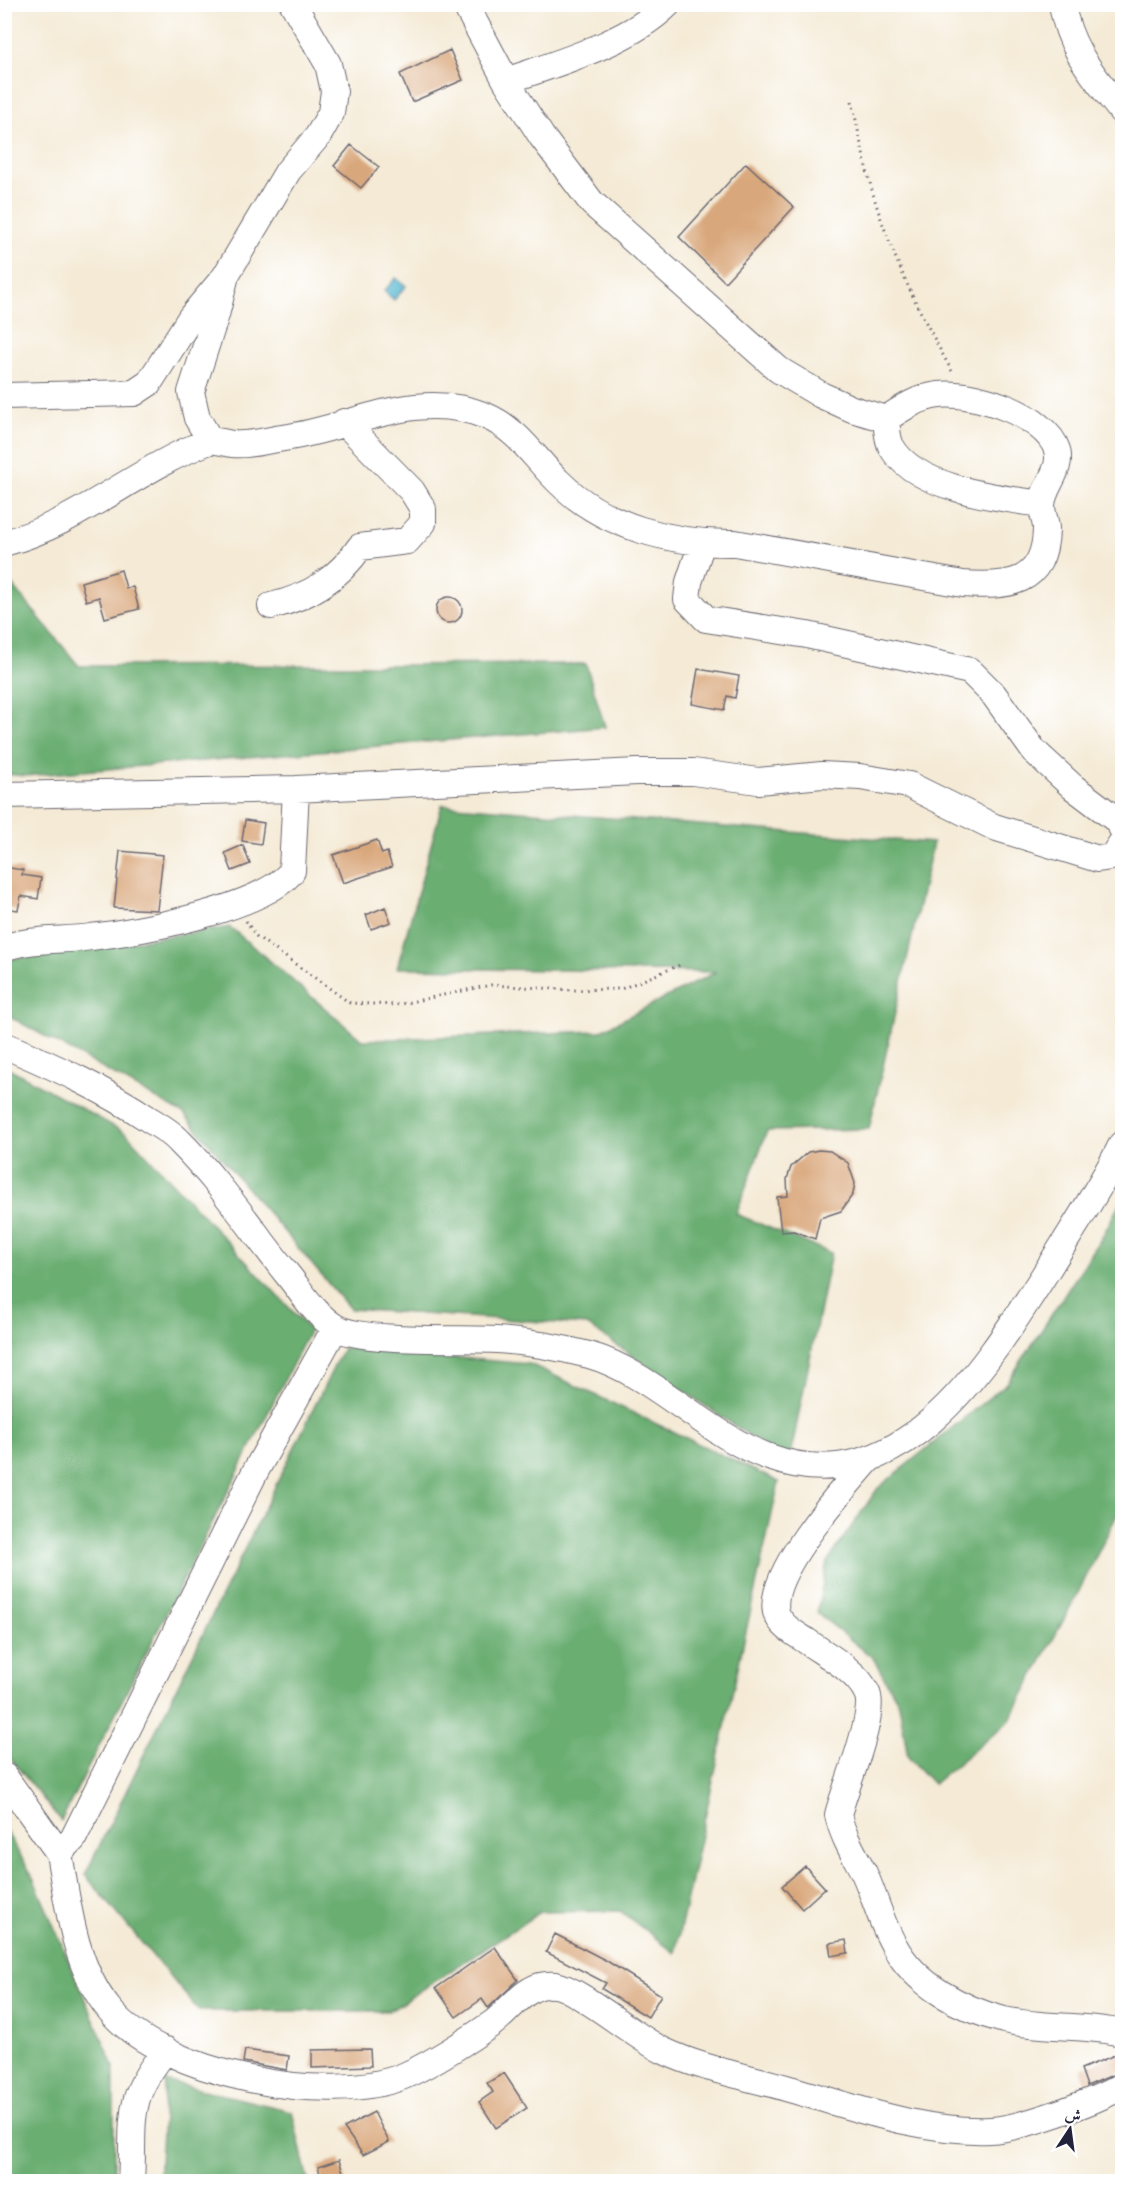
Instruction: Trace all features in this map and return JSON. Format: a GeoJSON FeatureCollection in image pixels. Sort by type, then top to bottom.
{"type":"FeatureCollection","features":[{"type":"Feature","properties":{"kind":"street"},"geometry":{"type":"LineString","coordinates":[[293,4],[328,64]]}},
{"type":"Feature","properties":{"kind":"street"},"geometry":{"type":"LineString","coordinates":[[4,396],[134,393],[149,383],[191,317],[226,275],[288,171],[318,136],[331,113],[334,92],[328,64],[308,4]]}},
{"type":"Feature","properties":{"kind":"street"},"geometry":{"type":"LineString","coordinates":[[465,4],[506,81],[542,137],[592,203],[779,370],[821,395],[852,409],[886,419]]}},
{"type":"Feature","properties":{"kind":"street"},"geometry":{"type":"LineString","coordinates":[[506,81],[560,62],[639,27],[668,4]]}},
{"type":"Feature","properties":{"kind":"street"},"geometry":{"type":"LineString","coordinates":[[1062,4],[1064,20],[1077,53],[1122,112]]}},
{"type":"Feature","properties":{"kind":"street"},"geometry":{"type":"LineString","coordinates":[[210,440],[197,418],[191,392],[216,315],[226,275]]}},
{"type":"Feature","properties":{"kind":"street"},"geometry":{"type":"LineString","coordinates":[[4,543],[49,527],[166,460],[210,440],[237,445],[289,438],[384,410],[437,404],[485,416],[514,432],[561,484],[585,504],[648,533],[702,543],[735,543],[842,564],[996,586],[1016,582],[1031,573],[1042,555],[1046,528],[1042,504],[1057,468],[1058,452],[1049,433],[1014,411],[966,397],[940,394],[911,402],[886,419]]}},
{"type":"Feature","properties":{"kind":"street"},"geometry":{"type":"LineString","coordinates":[[886,419],[891,446],[903,460],[922,473],[941,483],[977,494],[1042,504]]}},
{"type":"Feature","properties":{"kind":"street"},"geometry":{"type":"LineString","coordinates":[[272,606],[305,596],[345,569],[360,547],[407,541],[423,523],[423,509],[412,491],[344,422]]}},
{"type":"Feature","properties":{"kind":"street"},"geometry":{"type":"LineString","coordinates":[[702,543],[689,582],[687,599],[706,619],[807,635],[970,671],[993,695],[1034,751],[1073,787],[1118,821],[1122,829]]}},
{"type":"Feature","properties":{"kind":"street"},"geometry":{"type":"LineString","coordinates":[[4,795],[296,789],[637,772],[693,772],[758,781],[822,775],[860,777],[909,785],[994,827],[1098,858],[1112,857],[1122,842]]}},
{"type":"Feature","properties":{"kind":"street"},"geometry":{"type":"LineString","coordinates":[[4,948],[129,931],[173,922],[236,904],[274,888],[285,881],[292,871],[296,789]]}},
{"type":"Feature","properties":{"kind":"street"},"geometry":{"type":"LineString","coordinates":[[4,1045],[72,1074],[138,1111],[177,1138],[312,1305],[335,1328],[366,1336],[496,1340],[548,1345],[594,1357],[638,1379],[743,1446],[768,1457],[812,1467],[839,1466],[869,1459],[929,1423],[978,1374],[1000,1345],[1107,1175],[1122,1144]]}},
{"type":"Feature","properties":{"kind":"street"},"geometry":{"type":"LineString","coordinates":[[59,1853],[73,1839],[255,1472],[335,1328]]}},
{"type":"Feature","properties":{"kind":"street"},"geometry":{"type":"LineString","coordinates":[[869,1459],[822,1514],[792,1559],[776,1593],[776,1612],[785,1626],[857,1679],[867,1693],[870,1712],[838,1815],[846,1840],[864,1874],[893,1944],[903,1961],[923,1981],[957,2002],[1006,2020],[1122,2033]]}},
{"type":"Feature","properties":{"kind":"street"},"geometry":{"type":"LineString","coordinates":[[4,1776],[59,1853],[64,1891],[77,1942],[98,1993],[110,2010],[145,2040],[210,2070],[250,2079],[308,2086],[377,2084],[405,2075],[490,2025],[532,1989],[552,1984],[573,1992],[634,2034],[684,2059],[918,2122],[961,2130],[1018,2127],[1122,2086]]}},
{"type":"Feature","properties":{"kind":"street"},"geometry":{"type":"LineString","coordinates":[[131,2181],[135,2098],[147,2073],[166,2050]]}},
{"type":"Feature","properties":{"kind":"path"},"geometry":{"type":"LineString","coordinates":[[852,100],[864,159],[884,229],[934,338],[966,397]]}},
{"type":"Feature","properties":{"kind":"path"},"geometry":{"type":"LineString","coordinates":[[236,904],[255,936],[350,1002],[396,1005],[491,985],[573,990],[621,989],[680,965]]}},
{"type":"Feature","properties":{"kind":"green space"},"geometry":{"type":"Polygon","coordinates":[[[4,580],[8,580],[79,666],[586,664],[605,727],[25,776],[5,774],[4,580]]]}},
{"type":"Feature","properties":{"kind":"green space"},"geometry":{"type":"Polygon","coordinates":[[[442,805],[933,843],[869,1129],[767,1131],[736,1214],[831,1253],[789,1463],[587,1325],[350,1309],[184,1114],[12,1018],[5,1006],[5,960],[230,927],[362,1040],[600,1031],[716,972],[397,968],[442,805]]]}},
{"type":"Feature","properties":{"kind":"green space"},"geometry":{"type":"Polygon","coordinates":[[[5,1066],[126,1133],[310,1330],[61,1821],[5,1752],[5,1066]]]}},
{"type":"Feature","properties":{"kind":"green space"},"geometry":{"type":"Polygon","coordinates":[[[1122,1199],[1122,1505],[1076,1597],[1009,1721],[933,1784],[908,1757],[899,1704],[873,1658],[817,1613],[827,1562],[878,1488],[1007,1383],[1101,1239],[1122,1199]]]}},
{"type":"Feature","properties":{"kind":"green space"},"geometry":{"type":"Polygon","coordinates":[[[343,1348],[530,1364],[779,1482],[675,1953],[620,1911],[540,1912],[390,2011],[199,2011],[85,1875],[343,1348]]]}},
{"type":"Feature","properties":{"kind":"green space"},"geometry":{"type":"Polygon","coordinates":[[[4,1828],[32,1875],[114,2066],[114,2181],[5,2181],[4,1828]]]}},
{"type":"Feature","properties":{"kind":"green space"},"geometry":{"type":"Polygon","coordinates":[[[165,2081],[292,2111],[308,2181],[159,2181],[165,2081]]]}},
{"type":"Feature","properties":{"kind":"water"},"geometry":{"type":"Polygon","coordinates":[[[396,278],[406,286],[394,300],[384,291],[396,278]]]}},
{"type":"Feature","properties":{"kind":"building"},"geometry":{"type":"Polygon","coordinates":[[[450,50],[463,80],[412,102],[400,74],[450,50]]]}},
{"type":"Feature","properties":{"kind":"building"},"geometry":{"type":"Polygon","coordinates":[[[351,145],[379,167],[361,188],[334,166],[351,145]]]}},
{"type":"Feature","properties":{"kind":"building"},"geometry":{"type":"Polygon","coordinates":[[[746,163],[794,207],[725,282],[679,237],[746,163]]]}},
{"type":"Feature","properties":{"kind":"building"},"geometry":{"type":"Polygon","coordinates":[[[121,570],[126,588],[133,587],[139,609],[105,618],[99,597],[86,601],[81,582],[121,570]]]}},
{"type":"Feature","properties":{"kind":"building"},"geometry":{"type":"Polygon","coordinates":[[[449,597],[458,601],[462,610],[458,619],[449,623],[440,619],[436,610],[440,601],[449,597]]]}},
{"type":"Feature","properties":{"kind":"building"},"geometry":{"type":"Polygon","coordinates":[[[698,669],[739,676],[735,698],[727,696],[724,710],[692,704],[698,669]]]}},
{"type":"Feature","properties":{"kind":"building"},"geometry":{"type":"Polygon","coordinates":[[[245,820],[264,823],[261,844],[242,841],[245,820]]]}},
{"type":"Feature","properties":{"kind":"building"},"geometry":{"type":"Polygon","coordinates":[[[377,840],[382,854],[387,852],[392,867],[343,883],[333,855],[377,840]]]}},
{"type":"Feature","properties":{"kind":"building"},"geometry":{"type":"Polygon","coordinates":[[[243,845],[250,864],[232,871],[225,853],[243,845]]]}},
{"type":"Feature","properties":{"kind":"building"},"geometry":{"type":"Polygon","coordinates":[[[120,851],[163,855],[157,910],[114,908],[120,851]]]}},
{"type":"Feature","properties":{"kind":"building"},"geometry":{"type":"Polygon","coordinates":[[[4,867],[23,870],[22,875],[41,878],[38,899],[21,896],[18,910],[4,908],[4,867]]]}},
{"type":"Feature","properties":{"kind":"building"},"geometry":{"type":"Polygon","coordinates":[[[385,907],[391,922],[371,929],[366,915],[385,907]]]}},
{"type":"Feature","properties":{"kind":"building"},"geometry":{"type":"Polygon","coordinates":[[[830,1151],[848,1163],[855,1183],[853,1194],[841,1211],[820,1218],[815,1239],[794,1231],[781,1232],[777,1197],[788,1196],[787,1179],[791,1167],[808,1152],[830,1151]]]}},
{"type":"Feature","properties":{"kind":"building"},"geometry":{"type":"Polygon","coordinates":[[[805,1866],[825,1888],[802,1909],[782,1886],[805,1866]]]}},
{"type":"Feature","properties":{"kind":"building"},"geometry":{"type":"Polygon","coordinates":[[[555,1934],[607,1961],[661,1995],[648,2017],[602,1989],[606,1983],[546,1952],[555,1934]]]}},
{"type":"Feature","properties":{"kind":"building"},"geometry":{"type":"Polygon","coordinates":[[[846,1940],[848,1953],[831,1956],[829,1943],[846,1940]]]}},
{"type":"Feature","properties":{"kind":"building"},"geometry":{"type":"Polygon","coordinates":[[[495,1947],[518,1980],[488,2008],[482,1999],[456,2017],[436,1988],[495,1947]]]}},
{"type":"Feature","properties":{"kind":"building"},"geometry":{"type":"Polygon","coordinates":[[[370,2049],[371,2066],[312,2068],[312,2050],[370,2049]]]}},
{"type":"Feature","properties":{"kind":"building"},"geometry":{"type":"Polygon","coordinates":[[[245,2050],[289,2056],[287,2070],[243,2062],[245,2050]]]}},
{"type":"Feature","properties":{"kind":"building"},"geometry":{"type":"Polygon","coordinates":[[[1122,2052],[1122,2071],[1087,2086],[1081,2069],[1122,2052]]]}},
{"type":"Feature","properties":{"kind":"building"},"geometry":{"type":"Polygon","coordinates":[[[504,2073],[527,2108],[496,2128],[479,2102],[493,2092],[487,2083],[504,2073]]]}},
{"type":"Feature","properties":{"kind":"building"},"geometry":{"type":"Polygon","coordinates":[[[374,2112],[389,2142],[363,2155],[344,2128],[374,2112]]]}},
{"type":"Feature","properties":{"kind":"building"},"geometry":{"type":"Polygon","coordinates":[[[339,2160],[346,2181],[322,2181],[318,2167],[339,2160]]]}}]}
